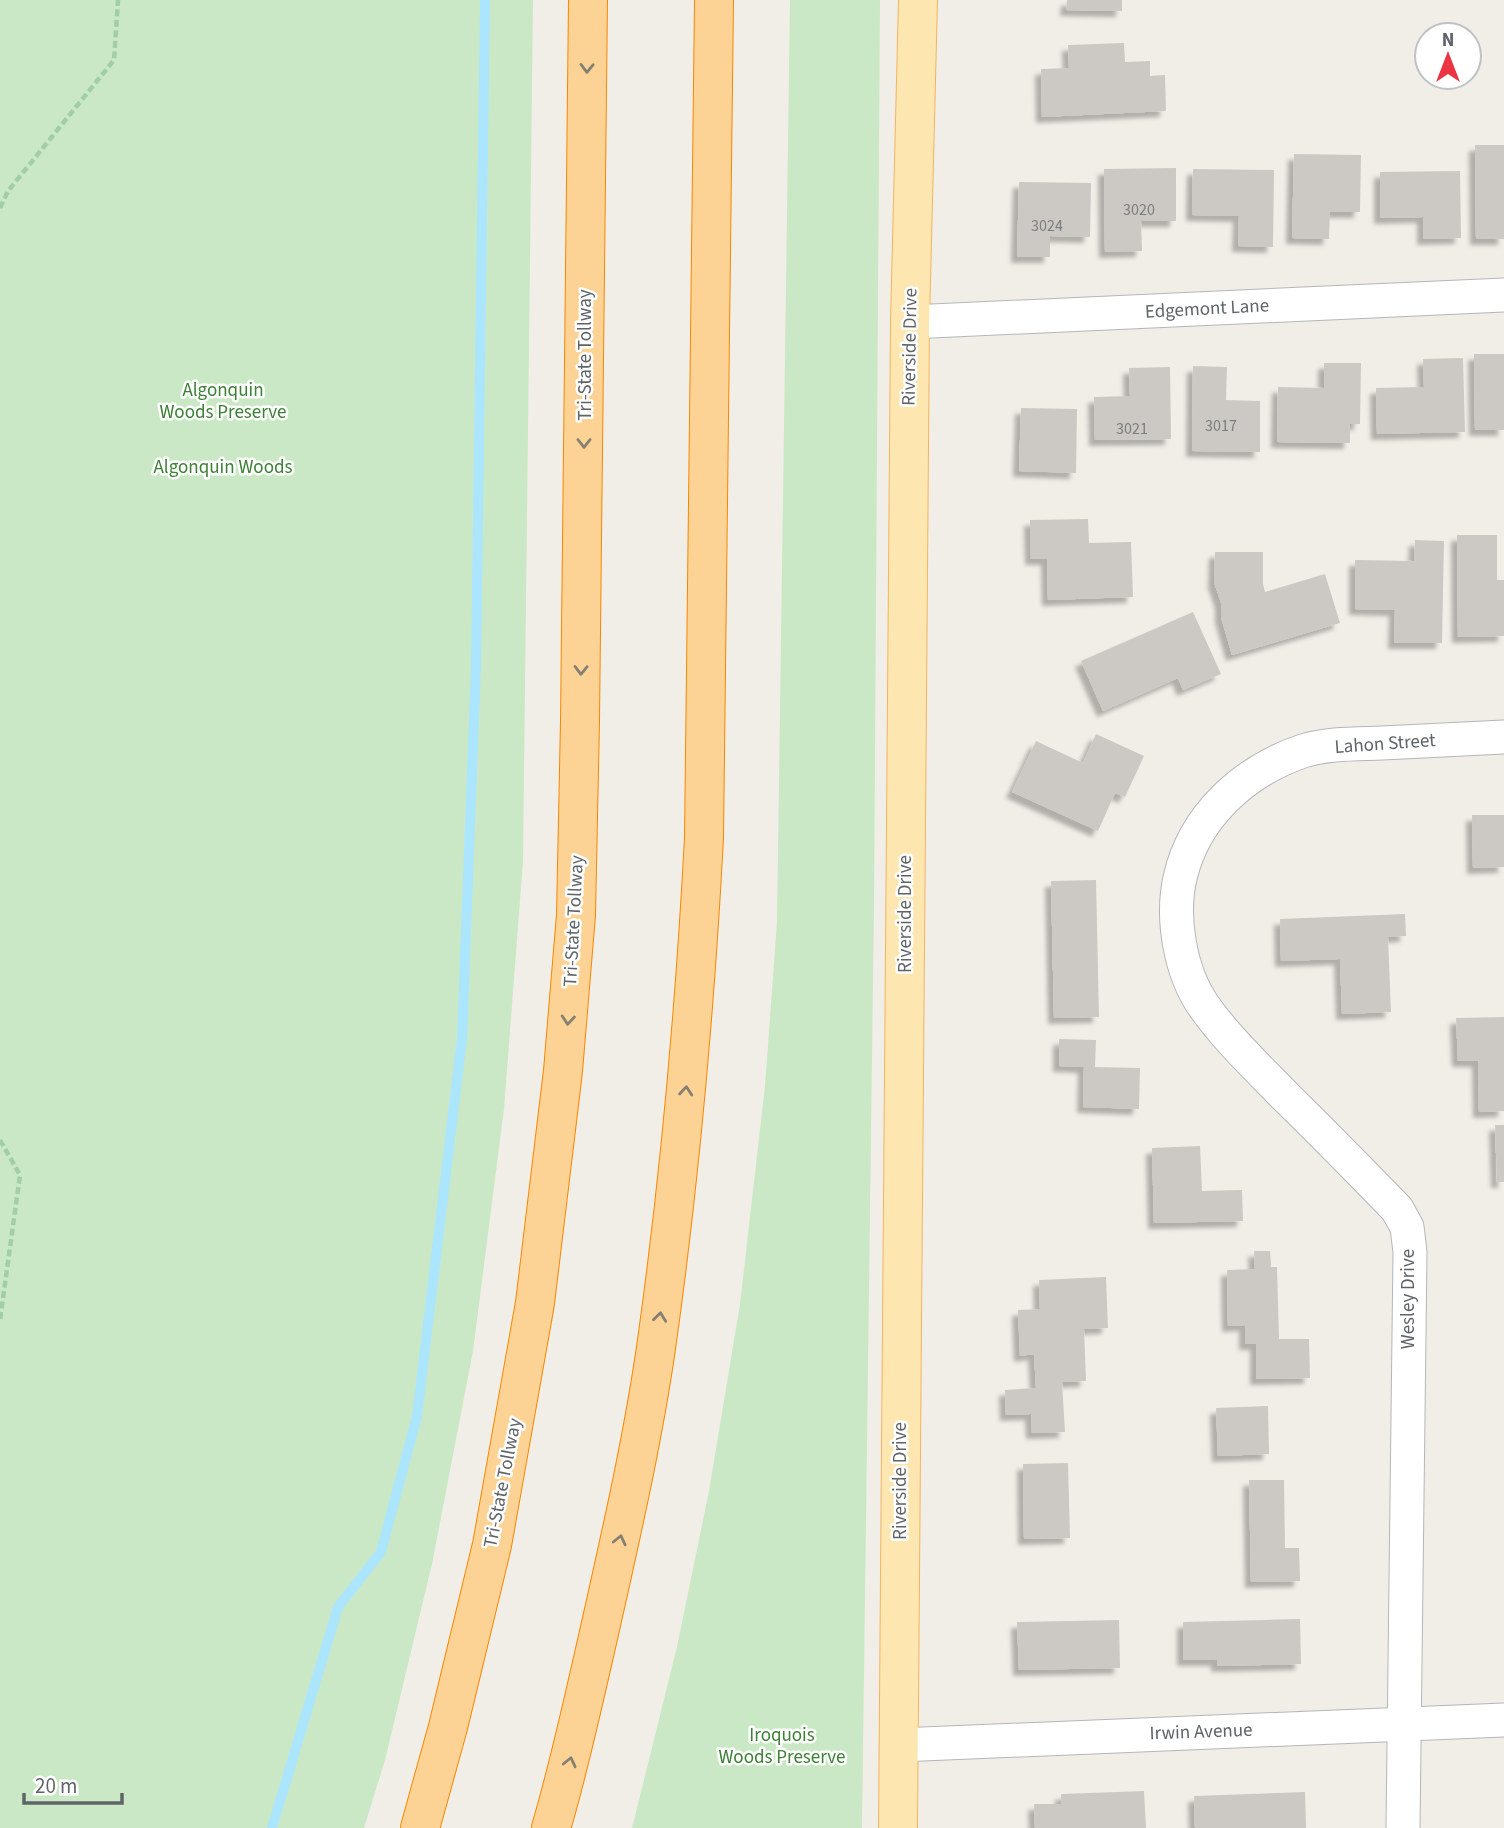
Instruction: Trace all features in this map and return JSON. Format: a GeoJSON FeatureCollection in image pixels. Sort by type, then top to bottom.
{"type":"FeatureCollection","features":[{"type":"Feature","properties":{"kind":"highway","name":"Tri-State Tollway"},"geometry":{"type":"LineString","coordinates":[[420,1828],[448,1727],[492,1545],[536,1303],[564,1071],[576,915],[580,763],[588,0]]}},
{"type":"Feature","properties":{"kind":"highway"},"geometry":{"type":"LineString","coordinates":[[551,1828],[568,1772],[628,1504],[656,1350],[684,1123],[704,838],[714,0]]}},
{"type":"Feature","properties":{"kind":"main road","name":"Riverside Drive"},"geometry":{"type":"LineString","coordinates":[[898,1828],[909,322],[918,0]]}},
{"type":"Feature","properties":{"kind":"street","name":"Edgemont Lane"},"geometry":{"type":"LineString","coordinates":[[909,322],[1504,295]]}},
{"type":"Feature","properties":{"kind":"street","name":"Lahon Street"},"geometry":{"type":"LineString","coordinates":[[1269,765],[1306,751],[1344,745],[1504,737]]}},
{"type":"Feature","properties":{"kind":"street","name":"Wesley Drive"},"geometry":{"type":"LineString","coordinates":[[1269,765],[1236,787],[1203,823],[1185,858],[1179,881],[1178,933],[1186,971],[1202,1004],[1233,1043],[1397,1209],[1407,1227],[1410,1252],[1404,1828]]}},
{"type":"Feature","properties":{"kind":"street","name":"Irwin Avenue"},"geometry":{"type":"LineString","coordinates":[[899,1745],[1504,1720]]}},
{"type":"Feature","properties":{"kind":"path"},"geometry":{"type":"LineString","coordinates":[[0,208],[8,191],[114,60],[118,0]]}},
{"type":"Feature","properties":{"kind":"path"},"geometry":{"type":"LineString","coordinates":[[0,1140],[20,1175],[0,1320]]}},
{"type":"Feature","properties":{"kind":"green space","name":"Algonquin Woods"},"geometry":{"type":"Polygon","coordinates":[[[0,0],[533,0],[523,861],[504,1109],[473,1351],[432,1564],[385,1760],[364,1828],[0,1828],[0,0]]]}},
{"type":"Feature","properties":{"kind":"green space","name":"Iroquois Woods Preserve"},"geometry":{"type":"Polygon","coordinates":[[[790,0],[880,0],[874,905],[862,1828],[632,1828],[677,1647],[709,1491],[740,1304],[765,1086],[777,922],[790,0]]]}},
{"type":"Feature","properties":{"kind":"building"},"geometry":{"type":"Polygon","coordinates":[[[1067,0],[1122,0],[1122,11],[1066,10],[1067,0]]]}},
{"type":"Feature","properties":{"kind":"building"},"geometry":{"type":"Polygon","coordinates":[[[1124,43],[1125,62],[1150,61],[1150,76],[1165,75],[1166,111],[1042,117],[1041,69],[1069,68],[1068,45],[1124,43]]]}},
{"type":"Feature","properties":{"kind":"building"},"geometry":{"type":"Polygon","coordinates":[[[1475,145],[1504,145],[1504,239],[1476,239],[1475,145]]]}},
{"type":"Feature","properties":{"kind":"building"},"geometry":{"type":"Polygon","coordinates":[[[1294,154],[1361,155],[1360,212],[1330,212],[1329,239],[1292,238],[1294,154]]]}},
{"type":"Feature","properties":{"kind":"building"},"geometry":{"type":"Polygon","coordinates":[[[1176,168],[1176,221],[1141,221],[1142,251],[1105,252],[1104,169],[1176,168]]]}},
{"type":"Feature","properties":{"kind":"building"},"geometry":{"type":"Polygon","coordinates":[[[1193,169],[1274,170],[1273,247],[1238,246],[1239,216],[1192,215],[1193,169]]]}},
{"type":"Feature","properties":{"kind":"building"},"geometry":{"type":"Polygon","coordinates":[[[1460,171],[1461,238],[1423,239],[1423,217],[1380,218],[1380,172],[1460,171]]]}},
{"type":"Feature","properties":{"kind":"building"},"geometry":{"type":"Polygon","coordinates":[[[1019,182],[1091,183],[1090,237],[1050,236],[1050,257],[1017,257],[1019,182]]]}},
{"type":"Feature","properties":{"kind":"building"},"geometry":{"type":"Polygon","coordinates":[[[1474,354],[1504,354],[1504,430],[1475,430],[1474,354]]]}},
{"type":"Feature","properties":{"kind":"building"},"geometry":{"type":"Polygon","coordinates":[[[1463,358],[1465,432],[1377,434],[1376,388],[1424,387],[1423,359],[1463,358]]]}},
{"type":"Feature","properties":{"kind":"building"},"geometry":{"type":"Polygon","coordinates":[[[1324,363],[1361,363],[1360,424],[1350,424],[1350,443],[1277,442],[1278,387],[1324,388],[1324,363]]]}},
{"type":"Feature","properties":{"kind":"building"},"geometry":{"type":"Polygon","coordinates":[[[1193,366],[1227,367],[1226,400],[1260,401],[1260,452],[1192,451],[1193,366]]]}},
{"type":"Feature","properties":{"kind":"building"},"geometry":{"type":"Polygon","coordinates":[[[1170,367],[1171,439],[1095,440],[1094,397],[1130,396],[1129,368],[1170,367]]]}},
{"type":"Feature","properties":{"kind":"building"},"geometry":{"type":"Polygon","coordinates":[[[1021,408],[1077,409],[1076,473],[1019,471],[1021,408]]]}},
{"type":"Feature","properties":{"kind":"building"},"geometry":{"type":"Polygon","coordinates":[[[1088,519],[1089,543],[1131,542],[1133,597],[1048,600],[1047,559],[1031,559],[1030,520],[1088,519]]]}},
{"type":"Feature","properties":{"kind":"building"},"geometry":{"type":"Polygon","coordinates":[[[1457,535],[1497,535],[1497,580],[1504,580],[1504,636],[1458,637],[1457,535]]]}},
{"type":"Feature","properties":{"kind":"building"},"geometry":{"type":"Polygon","coordinates":[[[1415,540],[1444,541],[1442,643],[1394,643],[1395,610],[1355,609],[1355,560],[1414,561],[1415,540]]]}},
{"type":"Feature","properties":{"kind":"building"},"geometry":{"type":"Polygon","coordinates":[[[1215,552],[1263,552],[1265,592],[1325,574],[1340,623],[1232,655],[1214,582],[1215,552]]]}},
{"type":"Feature","properties":{"kind":"building"},"geometry":{"type":"Polygon","coordinates":[[[1193,612],[1221,674],[1183,690],[1178,678],[1103,711],[1081,661],[1193,612]]]}},
{"type":"Feature","properties":{"kind":"building"},"geometry":{"type":"Polygon","coordinates":[[[1096,734],[1144,756],[1125,797],[1115,793],[1098,831],[1012,792],[1036,741],[1083,763],[1096,734]]]}},
{"type":"Feature","properties":{"kind":"building"},"geometry":{"type":"Polygon","coordinates":[[[1472,815],[1504,815],[1504,867],[1473,868],[1472,815]]]}},
{"type":"Feature","properties":{"kind":"building"},"geometry":{"type":"Polygon","coordinates":[[[1096,880],[1099,1017],[1054,1018],[1051,881],[1096,880]]]}},
{"type":"Feature","properties":{"kind":"building"},"geometry":{"type":"Polygon","coordinates":[[[1405,914],[1406,936],[1388,937],[1391,1012],[1342,1014],[1340,959],[1281,961],[1280,919],[1405,914]]]}},
{"type":"Feature","properties":{"kind":"building"},"geometry":{"type":"Polygon","coordinates":[[[1504,1017],[1504,1111],[1479,1112],[1478,1061],[1458,1061],[1456,1018],[1504,1017]]]}},
{"type":"Feature","properties":{"kind":"building"},"geometry":{"type":"Polygon","coordinates":[[[1059,1039],[1096,1040],[1095,1067],[1140,1068],[1139,1109],[1083,1107],[1084,1067],[1059,1066],[1059,1039]]]}},
{"type":"Feature","properties":{"kind":"building"},"geometry":{"type":"Polygon","coordinates":[[[1495,1125],[1504,1125],[1504,1182],[1497,1182],[1495,1125]]]}},
{"type":"Feature","properties":{"kind":"building"},"geometry":{"type":"Polygon","coordinates":[[[1200,1146],[1202,1191],[1242,1190],[1243,1221],[1154,1223],[1152,1148],[1200,1146]]]}},
{"type":"Feature","properties":{"kind":"building"},"geometry":{"type":"Polygon","coordinates":[[[1254,1251],[1270,1251],[1271,1267],[1277,1267],[1279,1339],[1309,1339],[1310,1378],[1256,1379],[1256,1344],[1245,1344],[1245,1325],[1228,1326],[1227,1270],[1255,1269],[1254,1251]]]}},
{"type":"Feature","properties":{"kind":"building"},"geometry":{"type":"Polygon","coordinates":[[[1106,1277],[1108,1328],[1084,1329],[1086,1381],[1062,1382],[1065,1432],[1032,1433],[1031,1414],[1006,1415],[1005,1390],[1036,1388],[1034,1354],[1020,1356],[1018,1310],[1040,1309],[1039,1280],[1106,1277]]]}},
{"type":"Feature","properties":{"kind":"building"},"geometry":{"type":"Polygon","coordinates":[[[1268,1406],[1269,1454],[1218,1456],[1216,1408],[1268,1406]]]}},
{"type":"Feature","properties":{"kind":"building"},"geometry":{"type":"Polygon","coordinates":[[[1068,1463],[1070,1538],[1024,1539],[1023,1464],[1068,1463]]]}},
{"type":"Feature","properties":{"kind":"building"},"geometry":{"type":"Polygon","coordinates":[[[1249,1480],[1284,1480],[1285,1548],[1299,1548],[1300,1581],[1251,1582],[1249,1480]]]}},
{"type":"Feature","properties":{"kind":"building"},"geometry":{"type":"Polygon","coordinates":[[[1300,1619],[1301,1664],[1217,1666],[1217,1660],[1183,1660],[1183,1622],[1300,1619]]]}},
{"type":"Feature","properties":{"kind":"building"},"geometry":{"type":"Polygon","coordinates":[[[1119,1620],[1120,1668],[1019,1670],[1017,1622],[1119,1620]]]}},
{"type":"Feature","properties":{"kind":"building"},"geometry":{"type":"Polygon","coordinates":[[[1144,1791],[1146,1828],[1035,1828],[1034,1804],[1061,1804],[1061,1794],[1144,1791]]]}},
{"type":"Feature","properties":{"kind":"building"},"geometry":{"type":"Polygon","coordinates":[[[1305,1792],[1306,1828],[1195,1828],[1194,1796],[1305,1792]]]}},
{"type":"Feature","properties":{"kind":"waterway"},"geometry":{"type":"LineString","coordinates":[[272,1828],[338,1607],[381,1552],[417,1416],[462,1038],[476,666],[485,0]]}},
{"type":"Feature","properties":{"kind":"park label","name":"Algonquin Woods Preserve"},"geometry":{"type":"Point","coordinates":[223,401]}}]}
